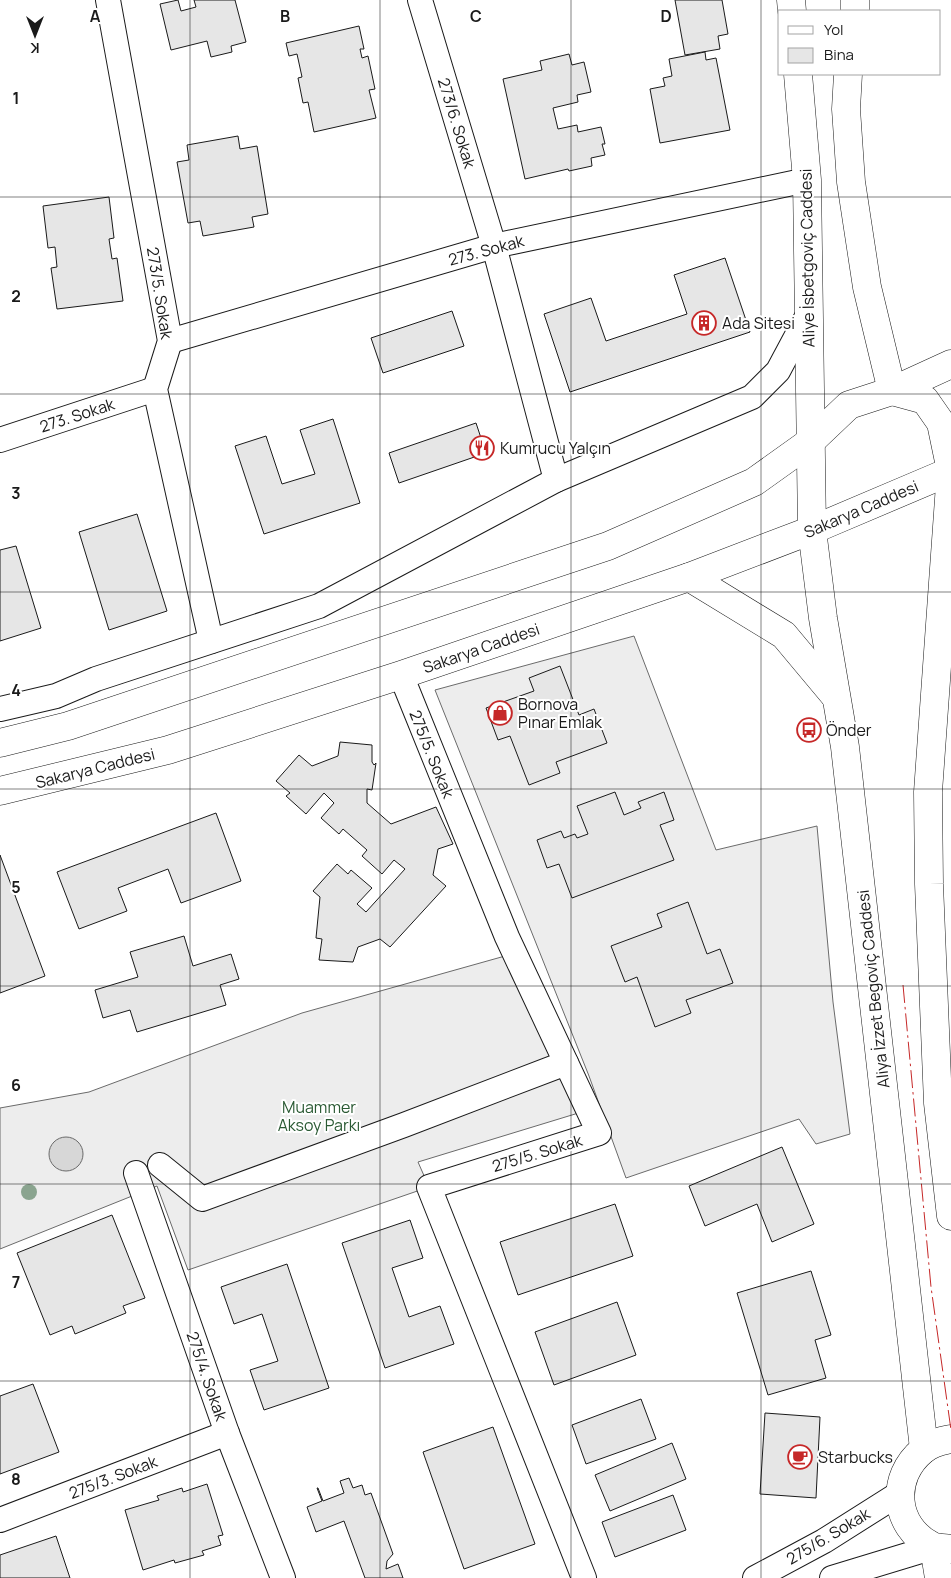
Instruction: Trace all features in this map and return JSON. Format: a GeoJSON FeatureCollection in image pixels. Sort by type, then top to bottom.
{"type":"FeatureCollection","features":[{"type":"Feature","properties":{"kind":"main road","name":"Aliye İsbetgoviç Caddesi"},"geometry":{"type":"LineString","coordinates":[[798,75],[807,180],[812,530]]}},
{"type":"Feature","properties":{"kind":"main road"},"geometry":{"type":"LineString","coordinates":[[848,75],[846,109],[851,182],[867,286],[892,391]]}},
{"type":"Feature","properties":{"kind":"main road"},"geometry":{"type":"LineString","coordinates":[[0,744],[68,726],[608,546],[754,482],[810,442],[849,405],[892,391],[951,364]]}},
{"type":"Feature","properties":{"kind":"main road"},"geometry":{"type":"LineString","coordinates":[[892,391],[925,400],[941,423],[951,471],[928,792],[929,884],[938,1103],[951,1216]]}},
{"type":"Feature","properties":{"kind":"main road","name":"Sakarya Caddesi"},"geometry":{"type":"LineString","coordinates":[[0,791],[168,750],[401,676],[689,577],[812,530],[951,471]]}},
{"type":"Feature","properties":{"kind":"main road","name":"Aliya İzzet Begoviç Caddesi"},"geometry":{"type":"LineString","coordinates":[[812,530],[822,618],[846,747],[924,1449]]}},
{"type":"Feature","properties":{"kind":"main road"},"geometry":{"type":"LineString","coordinates":[[689,577],[784,635],[837,698]]}},
{"type":"Feature","properties":{"kind":"main road"},"geometry":{"type":"LineString","coordinates":[[939,1578],[942,1548],[920,1538],[909,1525],[902,1510],[900,1493],[903,1476],[911,1460],[924,1449],[937,1442],[951,1439]]}},
{"type":"Feature","properties":{"kind":"street","name":"273/5. Sokak"},"geometry":{"type":"LineString","coordinates":[[108,0],[170,341],[155,389],[211,641]]}},
{"type":"Feature","properties":{"kind":"street","name":"273/6. Sokak"},"geometry":{"type":"LineString","coordinates":[[420,0],[494,246],[556,480]]}},
{"type":"Feature","properties":{"kind":"street","name":"273. Sokak"},"geometry":{"type":"LineString","coordinates":[[170,341],[494,246],[807,180]]}},
{"type":"Feature","properties":{"kind":"street"},"geometry":{"type":"LineString","coordinates":[[0,709],[56,696],[96,680],[319,606],[556,480],[752,397],[778,371],[809,313]]}},
{"type":"Feature","properties":{"kind":"street","name":"273. Sokak"},"geometry":{"type":"LineString","coordinates":[[0,440],[155,389]]}},
{"type":"Feature","properties":{"kind":"street","name":"275/5. Sokak"},"geometry":{"type":"LineString","coordinates":[[401,676],[507,937],[599,1133],[428,1187],[584,1578]]}},
{"type":"Feature","properties":{"kind":"street"},"geometry":{"type":"LineString","coordinates":[[56,696],[68,726]]}},
{"type":"Feature","properties":{"kind":"street"},"geometry":{"type":"LineString","coordinates":[[160,1165],[202,1199],[566,1063]]}},
{"type":"Feature","properties":{"kind":"street","name":"275/4. Sokak"},"geometry":{"type":"LineString","coordinates":[[136,1173],[227,1433],[283,1578]]}},
{"type":"Feature","properties":{"kind":"street","name":"275/3. Sokak"},"geometry":{"type":"LineString","coordinates":[[0,1520],[227,1433]]}},
{"type":"Feature","properties":{"kind":"street","name":"275/6. Sokak"},"geometry":{"type":"LineString","coordinates":[[756,1578],[824,1541],[900,1493]]}},
{"type":"Feature","properties":{"kind":"street"},"geometry":{"type":"LineString","coordinates":[[832,1578],[942,1548]]}},
{"type":"Feature","properties":{"kind":"shaded area"},"geometry":{"type":"Polygon","coordinates":[[[634,636],[716,850],[817,826],[833,1002],[850,1134],[816,1144],[799,1119],[626,1178],[589,1076],[435,690],[634,636]]]}},
{"type":"Feature","properties":{"kind":"shaded area","name":"Muammer Aksoy Parkı"},"geometry":{"type":"Polygon","coordinates":[[[505,956],[585,1111],[418,1162],[429,1187],[188,1270],[157,1186],[0,1249],[0,1108],[89,1092],[302,1013],[505,956]]]}},
{"type":"Feature","properties":{"kind":"shaded area"},"geometry":{"type":"Polygon","coordinates":[[[66,1137],[73,1138],[78,1142],[82,1147],[82,1161],[78,1166],[73,1170],[66,1171],[59,1170],[54,1166],[50,1161],[49,1154],[50,1147],[54,1142],[59,1138],[66,1137]]]}},
{"type":"Feature","properties":{"kind":"building"},"geometry":{"type":"Polygon","coordinates":[[[178,0],[181,11],[196,7],[194,0],[235,0],[246,42],[231,46],[232,52],[211,57],[207,41],[171,50],[160,4],[178,0]]]}},
{"type":"Feature","properties":{"kind":"building"},"geometry":{"type":"Polygon","coordinates":[[[675,0],[722,0],[728,34],[718,36],[720,49],[685,55],[675,0]]]}},
{"type":"Feature","properties":{"kind":"building"},"geometry":{"type":"Polygon","coordinates":[[[359,26],[364,49],[360,49],[362,58],[368,56],[375,89],[369,90],[376,118],[314,132],[308,102],[303,103],[298,78],[302,77],[297,54],[289,56],[286,43],[359,26]]]}},
{"type":"Feature","properties":{"kind":"building"},"geometry":{"type":"Polygon","coordinates":[[[705,52],[706,60],[716,58],[730,130],[660,143],[650,89],[665,86],[663,78],[672,76],[669,59],[705,52]]]}},
{"type":"Feature","properties":{"kind":"building"},"geometry":{"type":"Polygon","coordinates":[[[569,54],[572,65],[584,62],[591,92],[577,95],[578,102],[553,108],[558,129],[577,125],[578,132],[601,127],[605,144],[602,144],[605,155],[591,158],[592,166],[569,171],[568,169],[525,179],[503,79],[542,70],[540,61],[569,54]]]}},
{"type":"Feature","properties":{"kind":"building"},"geometry":{"type":"Polygon","coordinates":[[[238,136],[240,149],[257,146],[268,214],[252,217],[254,227],[203,236],[200,221],[188,223],[177,162],[189,160],[187,145],[238,136]]]}},
{"type":"Feature","properties":{"kind":"building"},"geometry":{"type":"Polygon","coordinates":[[[109,197],[114,238],[109,239],[112,259],[117,258],[123,301],[57,309],[51,268],[57,267],[55,247],[48,248],[43,206],[109,197]]]}},
{"type":"Feature","properties":{"kind":"building","name":"Ada Sitesi"},"geometry":{"type":"Polygon","coordinates":[[[725,258],[750,332],[570,392],[544,314],[591,298],[606,341],[687,314],[674,275],[725,258]]]}},
{"type":"Feature","properties":{"kind":"building"},"geometry":{"type":"Polygon","coordinates":[[[452,311],[464,346],[383,373],[371,338],[452,311]]]}},
{"type":"Feature","properties":{"kind":"building"},"geometry":{"type":"Polygon","coordinates":[[[333,419],[360,503],[264,534],[235,446],[266,436],[282,484],[315,474],[300,430],[333,419]]]}},
{"type":"Feature","properties":{"kind":"building"},"geometry":{"type":"Polygon","coordinates":[[[476,423],[486,453],[399,483],[389,453],[476,423]]]}},
{"type":"Feature","properties":{"kind":"building"},"geometry":{"type":"Polygon","coordinates":[[[137,514],[167,611],[109,630],[79,532],[137,514]]]}},
{"type":"Feature","properties":{"kind":"building"},"geometry":{"type":"Polygon","coordinates":[[[16,546],[41,628],[0,641],[0,550],[16,546]]]}},
{"type":"Feature","properties":{"kind":"building"},"geometry":{"type":"Polygon","coordinates":[[[560,666],[579,715],[594,709],[607,743],[556,762],[560,773],[529,785],[510,736],[498,740],[486,708],[534,691],[529,678],[560,666]]]}},
{"type":"Feature","properties":{"kind":"building"},"geometry":{"type":"Polygon","coordinates":[[[340,742],[372,745],[372,762],[374,765],[376,763],[372,790],[367,789],[367,803],[391,824],[436,807],[453,844],[438,849],[433,875],[446,886],[390,947],[380,939],[358,947],[353,962],[319,960],[322,939],[316,938],[320,897],[313,891],[337,864],[348,874],[351,870],[372,888],[357,904],[366,912],[405,869],[394,860],[382,874],[362,856],[367,850],[343,829],[339,834],[321,818],[334,803],[324,793],[306,814],[286,796],[290,793],[276,781],[299,755],[312,766],[338,756],[340,742]]]}},
{"type":"Feature","properties":{"kind":"building"},"geometry":{"type":"Polygon","coordinates":[[[615,792],[624,815],[641,808],[638,802],[664,792],[674,820],[660,825],[674,860],[572,898],[559,864],[547,868],[537,840],[561,831],[564,838],[575,834],[577,838],[588,834],[577,806],[615,792]]]}},
{"type":"Feature","properties":{"kind":"building"},"geometry":{"type":"Polygon","coordinates":[[[216,813],[241,881],[181,903],[168,869],[118,888],[127,911],[79,929],[57,872],[216,813]]]}},
{"type":"Feature","properties":{"kind":"building"},"geometry":{"type":"Polygon","coordinates":[[[0,855],[45,976],[0,993],[0,855]]]}},
{"type":"Feature","properties":{"kind":"building"},"geometry":{"type":"Polygon","coordinates":[[[688,902],[707,954],[720,949],[733,983],[686,1000],[691,1013],[655,1027],[637,977],[625,982],[611,946],[662,927],[657,914],[688,902]]]}},
{"type":"Feature","properties":{"kind":"building"},"geometry":{"type":"Polygon","coordinates":[[[184,936],[193,966],[231,954],[239,979],[220,985],[226,1005],[137,1032],[130,1010],[103,1018],[95,990],[138,977],[130,952],[184,936]]]}},
{"type":"Feature","properties":{"kind":"building"},"geometry":{"type":"Polygon","coordinates":[[[782,1147],[814,1224],[772,1242],[757,1204],[705,1226],[689,1186],[782,1147]]]}},
{"type":"Feature","properties":{"kind":"building"},"geometry":{"type":"Polygon","coordinates":[[[615,1204],[633,1256],[518,1295],[500,1242],[615,1204]]]}},
{"type":"Feature","properties":{"kind":"building"},"geometry":{"type":"Polygon","coordinates":[[[112,1215],[145,1298],[123,1306],[126,1313],[75,1334],[72,1326],[50,1335],[17,1253],[112,1215]]]}},
{"type":"Feature","properties":{"kind":"building"},"geometry":{"type":"Polygon","coordinates":[[[410,1220],[423,1258],[392,1268],[409,1317],[440,1306],[454,1344],[385,1368],[342,1243],[410,1220]]]}},
{"type":"Feature","properties":{"kind":"building"},"geometry":{"type":"Polygon","coordinates":[[[287,1264],[329,1388],[264,1410],[250,1370],[278,1361],[262,1314],[234,1324],[221,1287],[287,1264]]]}},
{"type":"Feature","properties":{"kind":"building"},"geometry":{"type":"Polygon","coordinates":[[[811,1271],[831,1335],[815,1340],[826,1378],[768,1395],[737,1293],[811,1271]]]}},
{"type":"Feature","properties":{"kind":"building"},"geometry":{"type":"Polygon","coordinates":[[[617,1302],[636,1355],[554,1385],[535,1332],[617,1302]]]}},
{"type":"Feature","properties":{"kind":"building"},"geometry":{"type":"Polygon","coordinates":[[[33,1384],[59,1452],[0,1474],[0,1396],[33,1384]]]}},
{"type":"Feature","properties":{"kind":"building"},"geometry":{"type":"Polygon","coordinates":[[[641,1399],[656,1439],[586,1464],[572,1425],[641,1399]]]}},
{"type":"Feature","properties":{"kind":"building"},"geometry":{"type":"Polygon","coordinates":[[[765,1413],[820,1417],[816,1498],[760,1494],[765,1413]]]}},
{"type":"Feature","properties":{"kind":"building"},"geometry":{"type":"Polygon","coordinates":[[[493,1427],[535,1544],[464,1569],[423,1452],[493,1427]]]}},
{"type":"Feature","properties":{"kind":"building"},"geometry":{"type":"Polygon","coordinates":[[[672,1443],[686,1479],[610,1511],[595,1475],[672,1443]]]}},
{"type":"Feature","properties":{"kind":"building"},"geometry":{"type":"Polygon","coordinates":[[[349,1478],[353,1488],[362,1485],[365,1495],[371,1493],[393,1554],[387,1561],[386,1569],[398,1564],[403,1578],[365,1578],[344,1521],[316,1532],[307,1507],[322,1501],[317,1488],[323,1501],[344,1493],[340,1481],[349,1478]]]}},
{"type":"Feature","properties":{"kind":"building"},"geometry":{"type":"Polygon","coordinates":[[[207,1484],[223,1535],[218,1536],[221,1545],[202,1551],[204,1555],[175,1563],[174,1560],[143,1570],[125,1510],[159,1500],[157,1496],[182,1488],[183,1492],[207,1484]]]}},
{"type":"Feature","properties":{"kind":"building"},"geometry":{"type":"Polygon","coordinates":[[[673,1495],[686,1530],[615,1557],[602,1522],[673,1495]]]}},
{"type":"Feature","properties":{"kind":"building"},"geometry":{"type":"Polygon","coordinates":[[[56,1536],[70,1578],[0,1578],[0,1555],[56,1536]]]}},
{"type":"Feature","properties":{"kind":"power"},"geometry":{"type":"LineString","coordinates":[[903,985],[931,1287],[951,1430]]}},
{"type":"Feature","properties":{"kind":"place","name":"Ada Sitesi"},"geometry":{"type":"Point","coordinates":[704,323]}},
{"type":"Feature","properties":{"kind":"place","name":"Kumrucu Yalçın"},"geometry":{"type":"Point","coordinates":[482,448]}},
{"type":"Feature","properties":{"kind":"place","name":"Bornova Pınar Emlak"},"geometry":{"type":"Point","coordinates":[500,713]}},
{"type":"Feature","properties":{"kind":"place","name":"Önder"},"geometry":{"type":"Point","coordinates":[809,730]}},
{"type":"Feature","properties":{"kind":"place","name":"Starbucks"},"geometry":{"type":"Point","coordinates":[800,1457]}}]}
